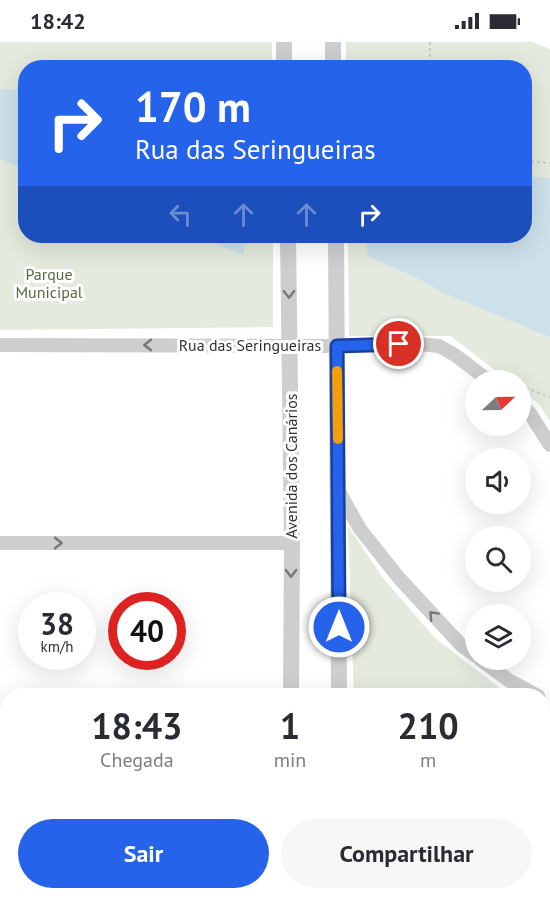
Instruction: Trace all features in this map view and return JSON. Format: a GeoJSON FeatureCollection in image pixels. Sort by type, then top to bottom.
{"type":"FeatureCollection","features":[{"type":"Feature","properties":{"kind":"street"},"geometry":{"type":"LineString","coordinates":[[284,42],[284,60]]}},
{"type":"Feature","properties":{"kind":"street"},"geometry":{"type":"LineString","coordinates":[[333,42],[333,60]]}},
{"type":"Feature","properties":{"kind":"street","name":"Avenida dos Canários"},"geometry":{"type":"LineString","coordinates":[[288,243],[292,543],[291,688]]}},
{"type":"Feature","properties":{"kind":"street"},"geometry":{"type":"LineString","coordinates":[[336,243],[339,688]]}},
{"type":"Feature","properties":{"kind":"street","name":"Rua das Seringueiras"},"geometry":{"type":"LineString","coordinates":[[0,345],[337,346],[420,344],[439,346],[475,370]]}},
{"type":"Feature","properties":{"kind":"street"},"geometry":{"type":"LineString","coordinates":[[531,415],[550,445]]}},
{"type":"Feature","properties":{"kind":"street"},"geometry":{"type":"LineString","coordinates":[[338,490],[360,529],[399,578],[465,648]]}},
{"type":"Feature","properties":{"kind":"street"},"geometry":{"type":"LineString","coordinates":[[0,543],[292,543]]}},
{"type":"Feature","properties":{"kind":"street"},"geometry":{"type":"LineString","coordinates":[[495,670],[523,688]]}},
{"type":"Feature","properties":{"kind":"path"},"geometry":{"type":"LineString","coordinates":[[430,42],[430,60]]}},
{"type":"Feature","properties":{"kind":"path"},"geometry":{"type":"LineString","coordinates":[[532,161],[550,162]]}},
{"type":"Feature","properties":{"kind":"path"},"geometry":{"type":"LineString","coordinates":[[531,390],[550,398]]}},
{"type":"Feature","properties":{"kind":"green space","name":"Parque Municipal"},"geometry":{"type":"Polygon","coordinates":[[[0,42],[272,42],[272,60],[18,60],[18,243],[273,243],[273,327],[0,330],[0,42]]]}},
{"type":"Feature","properties":{"kind":"green space"},"geometry":{"type":"Polygon","coordinates":[[[346,42],[532,42],[550,49],[550,421],[539,404],[531,398],[531,370],[495,370],[451,336],[349,336],[348,243],[532,243],[532,60],[346,60],[346,42]]]}},
{"type":"Feature","properties":{"kind":"green space"},"geometry":{"type":"Polygon","coordinates":[[[348,526],[383,578],[435,638],[465,661],[465,670],[476,670],[500,688],[354,688],[348,526]]]}},
{"type":"Feature","properties":{"kind":"water"},"geometry":{"type":"Polygon","coordinates":[[[0,89],[18,90],[18,165],[0,159],[0,89]]]}},
{"type":"Feature","properties":{"kind":"water"},"geometry":{"type":"Polygon","coordinates":[[[532,177],[550,178],[550,337],[441,292],[419,279],[368,256],[366,243],[532,243],[532,177]]]}},
{"type":"Feature","properties":{"kind":"water"},"geometry":{"type":"Polygon","coordinates":[[[214,243],[245,243],[244,255],[214,243]]]}},
{"type":"Feature","properties":{"kind":"slow traffic"},"geometry":{"type":"LineString","coordinates":[[337,371],[338,439]]}},
{"type":"Feature","properties":{"kind":"route"},"geometry":{"type":"LineString","coordinates":[[339,627],[337,346],[399,344]]}}]}
